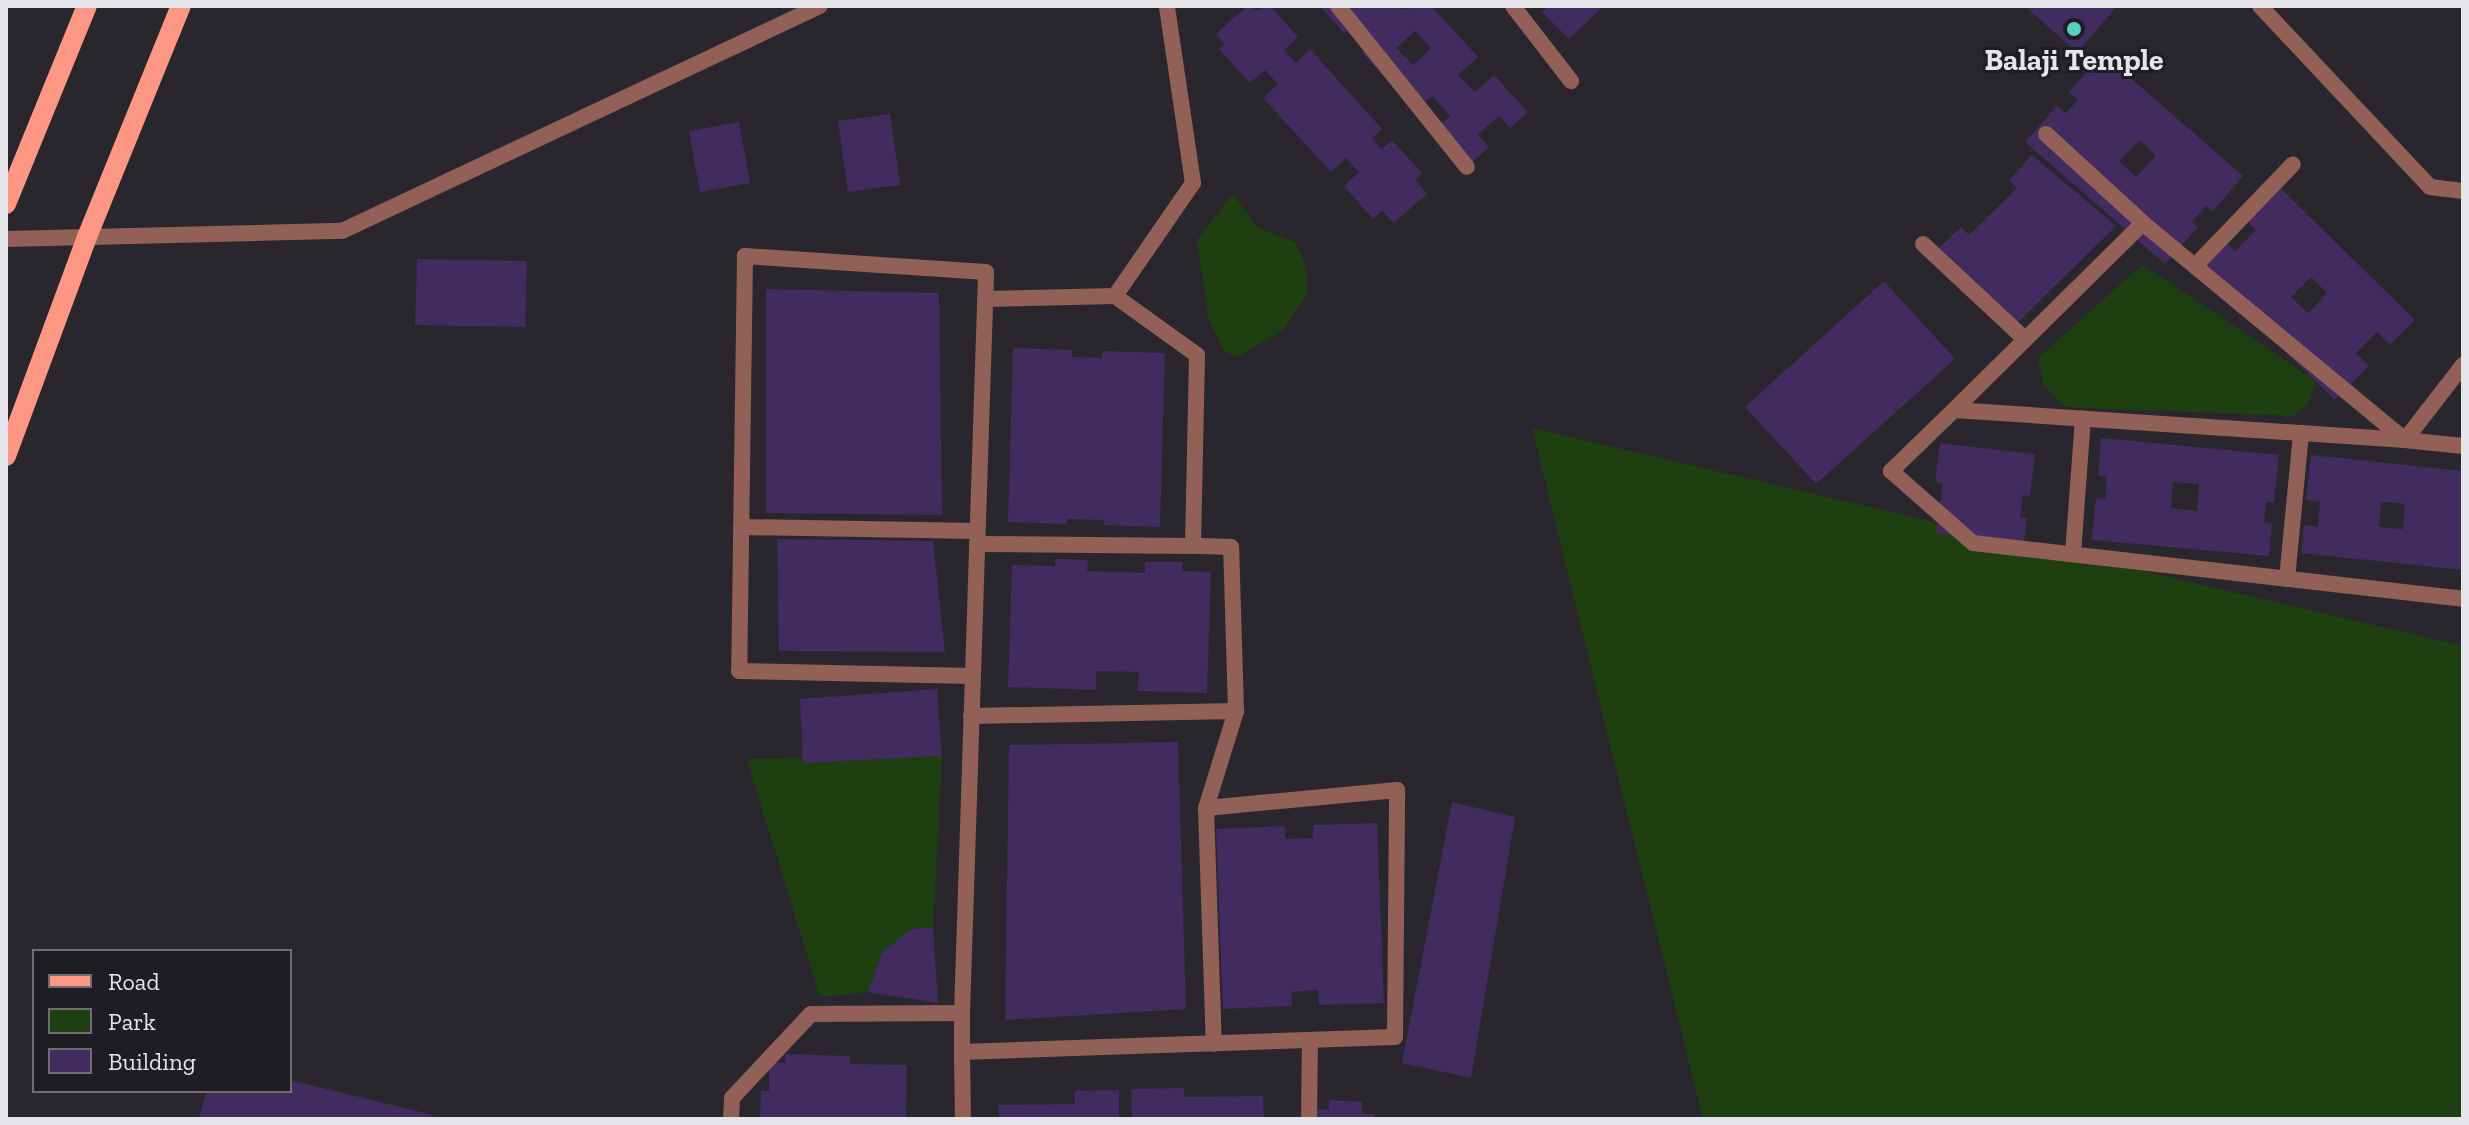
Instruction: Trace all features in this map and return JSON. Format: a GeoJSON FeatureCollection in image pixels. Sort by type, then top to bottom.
{"type":"FeatureCollection","features":[{"type":"Feature","properties":{"kind":"main road"},"geometry":{"type":"LineString","coordinates":[[6,204],[87,6]]}},
{"type":"Feature","properties":{"kind":"main road"},"geometry":{"type":"LineString","coordinates":[[6,456],[87,237],[181,6]]}},
{"type":"Feature","properties":{"kind":"street"},"geometry":{"type":"LineString","coordinates":[[6,239],[342,231],[788,13],[820,6]]}},
{"type":"Feature","properties":{"kind":"street"},"geometry":{"type":"LineString","coordinates":[[1115,296],[1193,183],[1167,6]]}},
{"type":"Feature","properties":{"kind":"street"},"geometry":{"type":"LineString","coordinates":[[1338,6],[1467,167]]}},
{"type":"Feature","properties":{"kind":"street"},"geometry":{"type":"LineString","coordinates":[[1513,6],[1571,81]]}},
{"type":"Feature","properties":{"kind":"street"},"geometry":{"type":"LineString","coordinates":[[2260,6],[2430,187],[2463,191]]}},
{"type":"Feature","properties":{"kind":"street"},"geometry":{"type":"LineString","coordinates":[[2046,134],[2143,223],[2405,440]]}},
{"type":"Feature","properties":{"kind":"street"},"geometry":{"type":"LineString","coordinates":[[2195,266],[2293,164]]}},
{"type":"Feature","properties":{"kind":"street"},"geometry":{"type":"LineString","coordinates":[[2143,223],[1891,471],[1973,543],[2463,599]]}},
{"type":"Feature","properties":{"kind":"street"},"geometry":{"type":"LineString","coordinates":[[1923,244],[2025,339]]}},
{"type":"Feature","properties":{"kind":"street"},"geometry":{"type":"LineString","coordinates":[[963,1119],[962,1013],[986,272],[745,256],[739,671],[972,676]]}},
{"type":"Feature","properties":{"kind":"street"},"geometry":{"type":"LineString","coordinates":[[985,299],[1115,296],[1197,355],[1193,546]]}},
{"type":"Feature","properties":{"kind":"street"},"geometry":{"type":"LineString","coordinates":[[2405,440],[2463,365]]}},
{"type":"Feature","properties":{"kind":"street"},"geometry":{"type":"LineString","coordinates":[[1954,410],[2463,446]]}},
{"type":"Feature","properties":{"kind":"street"},"geometry":{"type":"LineString","coordinates":[[2073,554],[2083,418]]}},
{"type":"Feature","properties":{"kind":"street"},"geometry":{"type":"LineString","coordinates":[[2287,579],[2301,433]]}},
{"type":"Feature","properties":{"kind":"street"},"geometry":{"type":"LineString","coordinates":[[741,527],[1231,547],[1236,711],[1206,808],[1214,1044]]}},
{"type":"Feature","properties":{"kind":"street"},"geometry":{"type":"LineString","coordinates":[[971,716],[1236,711]]}},
{"type":"Feature","properties":{"kind":"street"},"geometry":{"type":"LineString","coordinates":[[962,1052],[1395,1037],[1397,790],[1206,808]]}},
{"type":"Feature","properties":{"kind":"street"},"geometry":{"type":"LineString","coordinates":[[731,1119],[732,1098],[811,1014],[962,1013]]}},
{"type":"Feature","properties":{"kind":"street"},"geometry":{"type":"LineString","coordinates":[[1309,1119],[1310,1041]]}},
{"type":"Feature","properties":{"kind":"green space"},"geometry":{"type":"Polygon","coordinates":[[[1233,194],[1257,227],[1296,243],[1306,267],[1308,293],[1283,330],[1238,357],[1224,351],[1209,320],[1197,240],[1233,194]]]}},
{"type":"Feature","properties":{"kind":"green space"},"geometry":{"type":"Polygon","coordinates":[[[2142,265],[2316,381],[2307,405],[2293,416],[2064,407],[2044,385],[2038,358],[2142,265]]]}},
{"type":"Feature","properties":{"kind":"green space"},"geometry":{"type":"Polygon","coordinates":[[[1532,428],[2463,646],[2463,1119],[1703,1119],[1532,428]]]}},
{"type":"Feature","properties":{"kind":"green space"},"geometry":{"type":"Polygon","coordinates":[[[942,756],[933,927],[912,929],[883,951],[868,992],[820,997],[747,759],[942,756]]]}},
{"type":"Feature","properties":{"kind":"building"},"geometry":{"type":"Polygon","coordinates":[[[1247,6],[1257,10],[1270,6],[1298,37],[1284,50],[1296,63],[1310,49],[1382,129],[1372,138],[1382,149],[1392,140],[1422,173],[1415,179],[1427,194],[1394,223],[1382,211],[1373,219],[1344,186],[1359,172],[1346,158],[1331,172],[1263,98],[1278,84],[1265,70],[1250,83],[1219,49],[1225,44],[1216,34],[1247,6]]]}},
{"type":"Feature","properties":{"kind":"building"},"geometry":{"type":"Polygon","coordinates":[[[1320,6],[1400,6],[1403,9],[1431,6],[1478,57],[1458,75],[1475,92],[1494,75],[1528,112],[1510,128],[1499,116],[1478,134],[1489,147],[1467,167],[1433,131],[1450,116],[1433,96],[1416,111],[1362,53],[1376,40],[1358,21],[1344,33],[1320,6]],[[1415,31],[1396,48],[1413,65],[1431,48],[1415,31]]]}},
{"type":"Feature","properties":{"kind":"building"},"geometry":{"type":"Polygon","coordinates":[[[1548,6],[1604,6],[1569,39],[1542,12],[1548,6]]]}},
{"type":"Feature","properties":{"kind":"building","name":"Balaji Temple"},"geometry":{"type":"Polygon","coordinates":[[[2025,6],[2117,6],[2077,53],[2025,6]]]}},
{"type":"Feature","properties":{"kind":"building"},"geometry":{"type":"Polygon","coordinates":[[[2103,54],[2243,176],[2213,211],[2206,206],[2192,222],[2198,227],[2165,264],[2025,142],[2057,106],[2066,113],[2078,100],[2069,92],[2103,54]],[[2140,140],[2119,161],[2136,177],[2156,156],[2140,140]]]}},
{"type":"Feature","properties":{"kind":"building"},"geometry":{"type":"Polygon","coordinates":[[[890,114],[900,185],[848,192],[838,121],[890,114]]]}},
{"type":"Feature","properties":{"kind":"building"},"geometry":{"type":"Polygon","coordinates":[[[739,122],[750,183],[700,192],[689,131],[739,122]]]}},
{"type":"Feature","properties":{"kind":"building"},"geometry":{"type":"Polygon","coordinates":[[[2032,155],[2116,226],[2015,325],[1939,248],[1961,227],[1969,235],[2017,188],[2009,180],[2032,155]]]}},
{"type":"Feature","properties":{"kind":"building"},"geometry":{"type":"Polygon","coordinates":[[[2278,186],[2415,320],[2390,345],[2377,332],[2356,353],[2369,366],[2335,400],[2198,267],[2224,240],[2235,251],[2256,230],[2245,219],[2278,186]],[[2311,277],[2291,297],[2308,313],[2327,293],[2311,277]]]}},
{"type":"Feature","properties":{"kind":"building"},"geometry":{"type":"Polygon","coordinates":[[[417,259],[527,261],[525,327],[415,325],[417,259]]]}},
{"type":"Feature","properties":{"kind":"building"},"geometry":{"type":"Polygon","coordinates":[[[1884,281],[1955,359],[1816,484],[1745,407],[1884,281]]]}},
{"type":"Feature","properties":{"kind":"building"},"geometry":{"type":"Polygon","coordinates":[[[766,289],[939,293],[942,515],[766,513],[766,289]]]}},
{"type":"Feature","properties":{"kind":"building"},"geometry":{"type":"Polygon","coordinates":[[[1013,348],[1073,350],[1072,357],[1102,358],[1103,351],[1165,353],[1160,527],[1104,525],[1104,520],[1067,519],[1067,524],[1008,522],[1013,348]]]}},
{"type":"Feature","properties":{"kind":"building"},"geometry":{"type":"Polygon","coordinates":[[[2101,438],[2279,455],[2274,502],[2266,502],[2264,522],[2272,523],[2269,556],[2092,540],[2096,498],[2105,499],[2107,477],[2098,476],[2101,438]],[[2173,482],[2171,508],[2197,511],[2199,484],[2173,482]]]}},
{"type":"Feature","properties":{"kind":"building"},"geometry":{"type":"Polygon","coordinates":[[[1940,443],[2035,454],[2030,496],[2023,495],[2020,517],[2027,518],[2023,550],[1957,541],[1958,536],[1936,533],[1943,483],[1935,482],[1940,443]]]}},
{"type":"Feature","properties":{"kind":"building"},"geometry":{"type":"Polygon","coordinates":[[[2311,455],[2463,471],[2463,570],[2301,553],[2304,525],[2318,527],[2320,502],[2306,500],[2311,455]],[[2381,501],[2379,527],[2403,529],[2405,504],[2381,501]]]}},
{"type":"Feature","properties":{"kind":"building"},"geometry":{"type":"Polygon","coordinates":[[[777,539],[933,541],[945,652],[779,651],[777,539]]]}},
{"type":"Feature","properties":{"kind":"building"},"geometry":{"type":"Polygon","coordinates":[[[1055,559],[1088,560],[1087,571],[1145,573],[1145,562],[1183,562],[1182,571],[1211,572],[1207,693],[1137,691],[1139,672],[1096,671],[1096,690],[1008,687],[1012,565],[1055,566],[1055,559]]]}},
{"type":"Feature","properties":{"kind":"building"},"geometry":{"type":"Polygon","coordinates":[[[937,689],[942,756],[803,763],[800,699],[937,689]]]}},
{"type":"Feature","properties":{"kind":"building"},"geometry":{"type":"Polygon","coordinates":[[[1178,742],[1186,1009],[1005,1020],[1009,745],[1178,742]]]}},
{"type":"Feature","properties":{"kind":"building"},"geometry":{"type":"Polygon","coordinates":[[[1452,802],[1515,817],[1471,1078],[1402,1063],[1452,802]]]}},
{"type":"Feature","properties":{"kind":"building"},"geometry":{"type":"Polygon","coordinates":[[[1377,823],[1384,1003],[1319,1005],[1318,990],[1291,992],[1292,1006],[1223,1009],[1216,829],[1285,826],[1285,839],[1313,838],[1313,825],[1377,823]]]}},
{"type":"Feature","properties":{"kind":"building"},"geometry":{"type":"Polygon","coordinates":[[[933,927],[938,1003],[868,992],[883,951],[912,929],[933,927]]]}},
{"type":"Feature","properties":{"kind":"building"},"geometry":{"type":"Polygon","coordinates":[[[785,1054],[850,1056],[850,1064],[907,1065],[906,1119],[760,1119],[761,1091],[769,1091],[769,1062],[785,1063],[785,1054]]]}},
{"type":"Feature","properties":{"kind":"building"},"geometry":{"type":"Polygon","coordinates":[[[292,1080],[433,1115],[432,1119],[199,1119],[206,1093],[292,1093],[292,1080]]]}},
{"type":"Feature","properties":{"kind":"building"},"geometry":{"type":"Polygon","coordinates":[[[1184,1088],[1184,1097],[1263,1096],[1264,1119],[1132,1119],[1131,1089],[1184,1088]]]}},
{"type":"Feature","properties":{"kind":"building"},"geometry":{"type":"Polygon","coordinates":[[[1119,1090],[1119,1119],[999,1119],[998,1105],[1075,1104],[1075,1091],[1119,1090]]]}},
{"type":"Feature","properties":{"kind":"building"},"geometry":{"type":"Polygon","coordinates":[[[1329,1100],[1362,1102],[1362,1113],[1374,1114],[1374,1119],[1314,1119],[1315,1109],[1329,1110],[1329,1100]]]}},
{"type":"Feature","properties":{"kind":"place","name":"Balaji Temple"},"geometry":{"type":"Point","coordinates":[2074,29]}}]}
